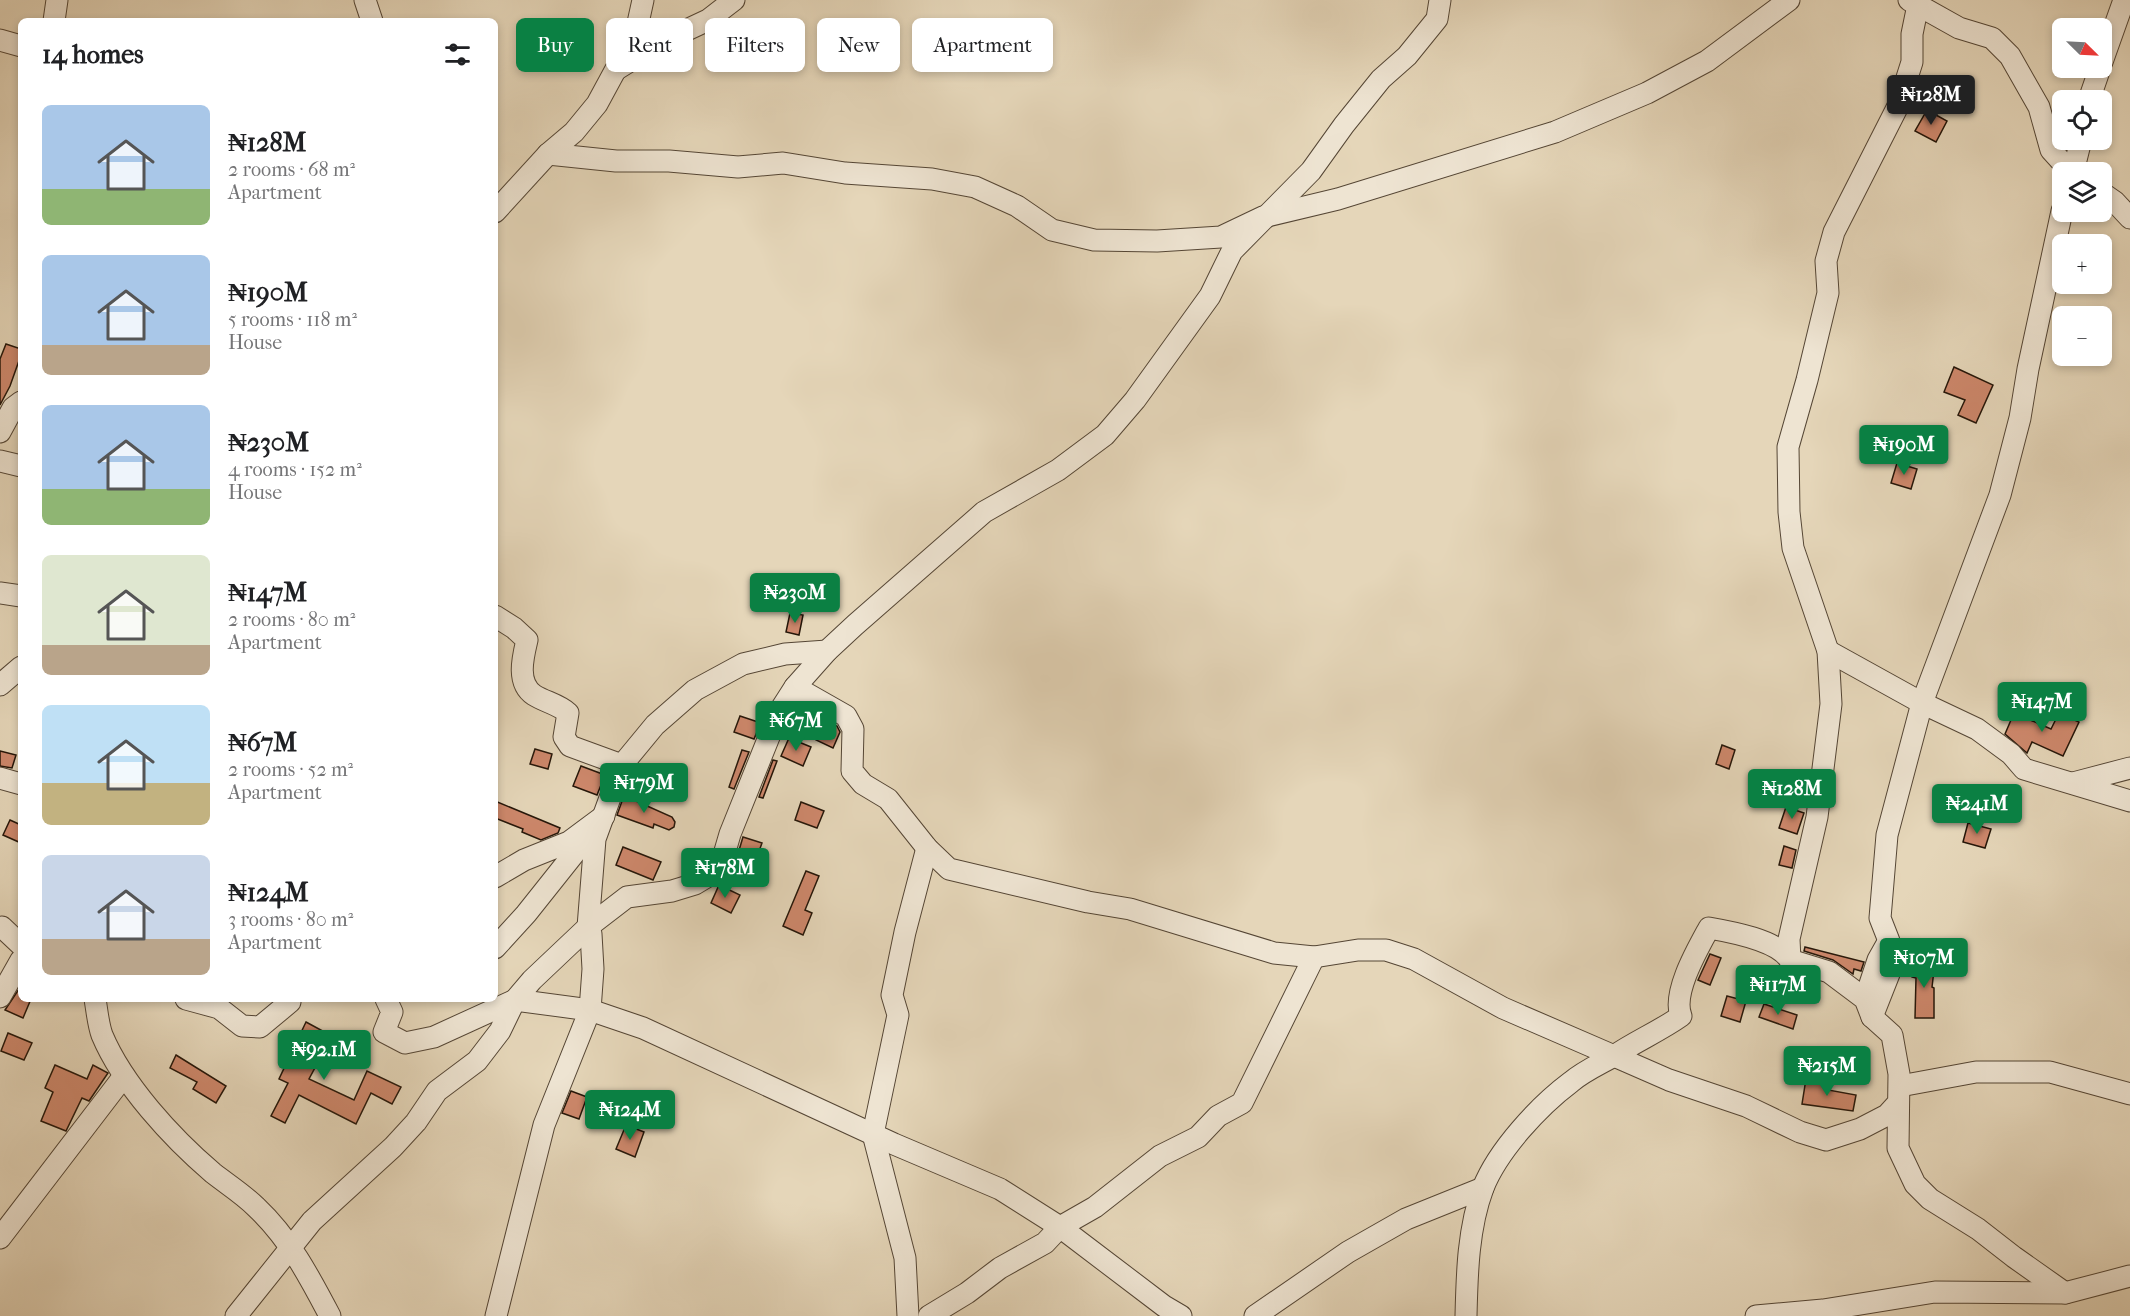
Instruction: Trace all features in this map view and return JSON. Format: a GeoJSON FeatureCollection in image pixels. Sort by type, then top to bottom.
{"type":"FeatureCollection","features":[{"type":"Feature","properties":{"kind":"street"},"geometry":{"type":"LineString","coordinates":[[54,18],[57,0]]}},
{"type":"Feature","properties":{"kind":"street"},"geometry":{"type":"LineString","coordinates":[[365,0],[371,18]]}},
{"type":"Feature","properties":{"kind":"street"},"geometry":{"type":"LineString","coordinates":[[639,18],[643,0]]}},
{"type":"Feature","properties":{"kind":"street"},"geometry":{"type":"LineString","coordinates":[[693,27],[708,20],[734,0]]}},
{"type":"Feature","properties":{"kind":"street"},"geometry":{"type":"LineString","coordinates":[[236,1316],[312,1221],[393,1147],[416,1122],[437,1091],[477,1061],[500,1032],[515,1000],[532,980],[588,927],[627,897],[683,888],[715,872],[720,866],[730,834],[779,712],[795,687],[827,651],[984,512],[1058,470],[1105,435],[1142,390],[1210,296],[1232,250],[1311,171],[1381,79],[1415,47],[1437,19],[1440,0]]}},
{"type":"Feature","properties":{"kind":"street"},"geometry":{"type":"LineString","coordinates":[[548,154],[616,161],[669,161],[738,167],[783,163],[845,173],[932,179],[975,187],[1017,206],[1052,230],[1094,240],[1157,241],[1221,237],[1263,217],[1338,200],[1555,132],[1647,93],[1707,61],[1789,0]]}},
{"type":"Feature","properties":{"kind":"street"},"geometry":{"type":"LineString","coordinates":[[2112,34],[2124,0]]}},
{"type":"Feature","properties":{"kind":"street"},"geometry":{"type":"LineString","coordinates":[[1790,960],[1790,939],[1817,817],[1831,704],[1828,651],[1793,548],[1789,512],[1788,447],[1828,293],[1826,261],[1834,232],[1898,106],[1912,62],[1915,2],[1959,28],[1992,38],[2010,56],[2039,107],[2051,150],[2062,162]]}},
{"type":"Feature","properties":{"kind":"street"},"geometry":{"type":"LineString","coordinates":[[0,40],[18,45]]}},
{"type":"Feature","properties":{"kind":"street"},"geometry":{"type":"LineString","coordinates":[[498,209],[548,154],[574,132],[597,104],[615,72]]}},
{"type":"Feature","properties":{"kind":"street"},"geometry":{"type":"LineString","coordinates":[[2112,200],[2130,218]]}},
{"type":"Feature","properties":{"kind":"street"},"geometry":{"type":"LineString","coordinates":[[1868,1008],[1889,974],[1889,940],[1880,918],[1887,836],[1922,704],[2000,495],[2020,418],[2028,369],[2060,222]]}},
{"type":"Feature","properties":{"kind":"street"},"geometry":{"type":"LineString","coordinates":[[0,432],[13,408],[18,404]]}},
{"type":"Feature","properties":{"kind":"street"},"geometry":{"type":"LineString","coordinates":[[0,461],[18,465]]}},
{"type":"Feature","properties":{"kind":"street"},"geometry":{"type":"LineString","coordinates":[[0,593],[18,596]]}},
{"type":"Feature","properties":{"kind":"street"},"geometry":{"type":"LineString","coordinates":[[498,618],[527,640],[521,667],[524,681],[532,694],[554,703],[568,713],[564,738],[570,746],[622,765]]}},
{"type":"Feature","properties":{"kind":"street"},"geometry":{"type":"LineString","coordinates":[[496,1316],[544,1125],[590,1010],[593,969],[591,934],[588,927],[595,839],[622,765],[655,725],[695,690],[743,663],[785,654],[827,651]]}},
{"type":"Feature","properties":{"kind":"street"},"geometry":{"type":"LineString","coordinates":[[1828,651],[1922,704],[1977,729],[2011,754],[2024,769],[2130,801]]}},
{"type":"Feature","properties":{"kind":"street"},"geometry":{"type":"LineString","coordinates":[[0,685],[18,670]]}},
{"type":"Feature","properties":{"kind":"street"},"geometry":{"type":"LineString","coordinates":[[795,687],[846,716],[853,729],[852,771],[863,784],[888,799],[927,848],[949,870],[1088,902],[1130,909],[1274,953],[1314,957],[1358,950],[1386,950],[1414,959],[1503,1008],[1669,1080],[1746,1106],[1800,1132],[1826,1140],[1860,1129],[1887,1115],[1898,1095],[1976,1072],[2050,1072],[2130,1094]]}},
{"type":"Feature","properties":{"kind":"street"},"geometry":{"type":"LineString","coordinates":[[2073,783],[2130,768]]}},
{"type":"Feature","properties":{"kind":"street"},"geometry":{"type":"LineString","coordinates":[[0,778],[18,783]]}},
{"type":"Feature","properties":{"kind":"street"},"geometry":{"type":"LineString","coordinates":[[498,875],[524,860],[570,842],[604,816]]}},
{"type":"Feature","properties":{"kind":"street"},"geometry":{"type":"LineString","coordinates":[[498,945],[526,914],[604,816]]}},
{"type":"Feature","properties":{"kind":"street"},"geometry":{"type":"LineString","coordinates":[[908,1316],[905,1258],[873,1134],[898,1015],[892,995],[905,932],[927,848]]}},
{"type":"Feature","properties":{"kind":"street"},"geometry":{"type":"LineString","coordinates":[[1466,1316],[1471,1239],[1483,1188],[1503,1153],[1533,1116],[1571,1081],[1632,1045],[1654,1035],[1681,1016],[1677,1006],[1683,986],[1692,959],[1709,928],[1775,947],[1784,952],[1790,960],[1829,972],[1868,1008],[1892,1035],[1898,1095],[1898,1148],[1915,1184],[1930,1199],[1978,1228],[2013,1257],[2065,1293]]}},
{"type":"Feature","properties":{"kind":"street"},"geometry":{"type":"LineString","coordinates":[[8,929],[18,941]]}},
{"type":"Feature","properties":{"kind":"street"},"geometry":{"type":"LineString","coordinates":[[929,1316],[967,1293],[1000,1268],[1045,1243],[1060,1227],[1095,1207],[1160,1156],[1198,1137],[1218,1116],[1242,1103],[1314,957]]}},
{"type":"Feature","properties":{"kind":"street"},"geometry":{"type":"LineString","coordinates":[[0,997],[18,965]]}},
{"type":"Feature","properties":{"kind":"street"},"geometry":{"type":"LineString","coordinates":[[392,1003],[384,1032],[405,1043],[434,1037],[515,1000],[590,1010],[643,1028],[873,1134],[1000,1189],[1060,1227],[1180,1316]]}},
{"type":"Feature","properties":{"kind":"street"},"geometry":{"type":"LineString","coordinates":[[82,1002],[124,1076],[175,1136],[212,1172],[256,1207],[291,1248],[330,1316]]}},
{"type":"Feature","properties":{"kind":"street"},"geometry":{"type":"LineString","coordinates":[[96,1002],[102,1034]]}},
{"type":"Feature","properties":{"kind":"street"},"geometry":{"type":"LineString","coordinates":[[197,1002],[219,1008],[242,1026],[260,1027],[287,1002]]}},
{"type":"Feature","properties":{"kind":"street"},"geometry":{"type":"LineString","coordinates":[[0,1238],[124,1076]]}},
{"type":"Feature","properties":{"kind":"street"},"geometry":{"type":"LineString","coordinates":[[1255,1316],[1348,1252],[1406,1219],[1483,1188]]}},
{"type":"Feature","properties":{"kind":"street"},"geometry":{"type":"LineString","coordinates":[[1756,1316],[1822,1310],[1935,1292],[2065,1293],[2130,1276]]}},
{"type":"Feature","properties":{"kind":"building"},"geometry":{"type":"Polygon","coordinates":[[[1927,110],[1947,121],[1936,142],[1915,131],[1927,110]]]}},
{"type":"Feature","properties":{"kind":"building"},"geometry":{"type":"Polygon","coordinates":[[[6,344],[18,348],[18,363],[0,405],[0,359],[6,344]]]}},
{"type":"Feature","properties":{"kind":"building"},"geometry":{"type":"Polygon","coordinates":[[[1954,367],[1993,385],[1976,423],[1958,415],[1965,400],[1944,392],[1954,367]]]}},
{"type":"Feature","properties":{"kind":"building"},"geometry":{"type":"Polygon","coordinates":[[[1897,463],[1917,469],[1911,489],[1891,483],[1897,463]]]}},
{"type":"Feature","properties":{"kind":"building"},"geometry":{"type":"Polygon","coordinates":[[[790,613],[803,615],[799,635],[786,632],[790,613]]]}},
{"type":"Feature","properties":{"kind":"building"},"geometry":{"type":"Polygon","coordinates":[[[2014,713],[2051,729],[2059,713],[2079,722],[2063,756],[2032,742],[2027,753],[2005,734],[2014,713]]]}},
{"type":"Feature","properties":{"kind":"building"},"geometry":{"type":"Polygon","coordinates":[[[740,716],[758,722],[759,727],[754,739],[734,732],[740,716]]]}},
{"type":"Feature","properties":{"kind":"building"},"geometry":{"type":"Polygon","coordinates":[[[824,721],[837,726],[840,732],[833,748],[816,740],[824,721]]]}},
{"type":"Feature","properties":{"kind":"building"},"geometry":{"type":"Polygon","coordinates":[[[789,738],[811,747],[803,766],[781,756],[789,738]]]}},
{"type":"Feature","properties":{"kind":"building"},"geometry":{"type":"Polygon","coordinates":[[[1722,745],[1735,750],[1729,769],[1716,764],[1722,745]]]}},
{"type":"Feature","properties":{"kind":"building"},"geometry":{"type":"Polygon","coordinates":[[[535,749],[552,754],[548,769],[530,764],[535,749]]]}},
{"type":"Feature","properties":{"kind":"building"},"geometry":{"type":"Polygon","coordinates":[[[742,750],[749,752],[734,789],[729,787],[742,750]]]}},
{"type":"Feature","properties":{"kind":"building"},"geometry":{"type":"Polygon","coordinates":[[[0,751],[16,755],[12,768],[0,766],[0,751]]]}},
{"type":"Feature","properties":{"kind":"building"},"geometry":{"type":"Polygon","coordinates":[[[773,760],[777,761],[763,798],[759,797],[773,760]]]}},
{"type":"Feature","properties":{"kind":"building"},"geometry":{"type":"Polygon","coordinates":[[[581,766],[605,775],[597,795],[573,786],[581,766]]]}},
{"type":"Feature","properties":{"kind":"building"},"geometry":{"type":"Polygon","coordinates":[[[1766,776],[1780,779],[1776,790],[1785,792],[1781,806],[1759,799],[1766,776]]]}},
{"type":"Feature","properties":{"kind":"building"},"geometry":{"type":"Polygon","coordinates":[[[625,793],[637,798],[636,801],[672,817],[675,822],[674,827],[669,830],[654,824],[653,828],[617,815],[625,793]]]}},
{"type":"Feature","properties":{"kind":"building"},"geometry":{"type":"Polygon","coordinates":[[[498,802],[560,828],[558,833],[541,840],[522,832],[523,829],[498,819],[498,802]]]}},
{"type":"Feature","properties":{"kind":"building"},"geometry":{"type":"Polygon","coordinates":[[[801,802],[824,811],[817,828],[795,820],[801,802]]]}},
{"type":"Feature","properties":{"kind":"building"},"geometry":{"type":"Polygon","coordinates":[[[1786,807],[1804,813],[1797,834],[1779,828],[1786,807]]]}},
{"type":"Feature","properties":{"kind":"building"},"geometry":{"type":"Polygon","coordinates":[[[10,820],[18,824],[18,842],[3,835],[10,820]]]}},
{"type":"Feature","properties":{"kind":"building"},"geometry":{"type":"Polygon","coordinates":[[[1968,823],[1991,829],[1985,848],[1963,842],[1968,823]]]}},
{"type":"Feature","properties":{"kind":"building"},"geometry":{"type":"Polygon","coordinates":[[[743,837],[762,843],[755,862],[737,857],[743,837]]]}},
{"type":"Feature","properties":{"kind":"building"},"geometry":{"type":"Polygon","coordinates":[[[1784,846],[1796,850],[1792,868],[1779,865],[1784,846]]]}},
{"type":"Feature","properties":{"kind":"building"},"geometry":{"type":"Polygon","coordinates":[[[623,847],[661,862],[653,880],[616,865],[623,847]]]}},
{"type":"Feature","properties":{"kind":"building"},"geometry":{"type":"Polygon","coordinates":[[[806,871],[819,876],[805,910],[812,913],[803,935],[783,926],[806,871]]]}},
{"type":"Feature","properties":{"kind":"building"},"geometry":{"type":"Polygon","coordinates":[[[719,885],[740,895],[731,913],[711,903],[719,885]]]}},
{"type":"Feature","properties":{"kind":"building"},"geometry":{"type":"Polygon","coordinates":[[[1805,947],[1864,962],[1861,971],[1854,969],[1853,974],[1833,960],[1804,951],[1805,947]]]}},
{"type":"Feature","properties":{"kind":"building"},"geometry":{"type":"Polygon","coordinates":[[[1710,954],[1721,958],[1710,985],[1698,980],[1710,954]]]}},
{"type":"Feature","properties":{"kind":"building"},"geometry":{"type":"Polygon","coordinates":[[[1914,959],[1935,962],[1932,987],[1934,988],[1934,1018],[1915,1018],[1916,978],[1912,977],[1914,959]]]}},
{"type":"Feature","properties":{"kind":"building"},"geometry":{"type":"Polygon","coordinates":[[[18,990],[18,1002],[30,1002],[23,1018],[5,1010],[18,990]]]}},
{"type":"Feature","properties":{"kind":"building"},"geometry":{"type":"Polygon","coordinates":[[[1727,996],[1746,1001],[1740,1022],[1721,1016],[1727,996]]]}},
{"type":"Feature","properties":{"kind":"building"},"geometry":{"type":"Polygon","coordinates":[[[1764,1004],[1797,1015],[1793,1029],[1759,1017],[1764,1004]]]}},
{"type":"Feature","properties":{"kind":"building"},"geometry":{"type":"Polygon","coordinates":[[[306,1022],[332,1036],[309,1079],[354,1100],[367,1071],[401,1087],[392,1104],[371,1093],[356,1124],[299,1095],[285,1123],[271,1116],[288,1083],[279,1079],[306,1022]]]}},
{"type":"Feature","properties":{"kind":"building"},"geometry":{"type":"Polygon","coordinates":[[[8,1033],[32,1043],[24,1060],[1,1051],[8,1033]]]}},
{"type":"Feature","properties":{"kind":"building"},"geometry":{"type":"Polygon","coordinates":[[[176,1055],[226,1086],[216,1103],[193,1089],[197,1082],[170,1068],[176,1055]]]}},
{"type":"Feature","properties":{"kind":"building"},"geometry":{"type":"Polygon","coordinates":[[[55,1065],[87,1079],[93,1065],[108,1073],[89,1101],[82,1098],[66,1131],[41,1121],[53,1092],[45,1088],[55,1065]]]}},
{"type":"Feature","properties":{"kind":"building"},"geometry":{"type":"Polygon","coordinates":[[[1806,1079],[1829,1084],[1828,1090],[1856,1095],[1853,1111],[1802,1104],[1806,1079]]]}},
{"type":"Feature","properties":{"kind":"building"},"geometry":{"type":"Polygon","coordinates":[[[571,1091],[587,1097],[579,1119],[562,1113],[571,1091]]]}},
{"type":"Feature","properties":{"kind":"building"},"geometry":{"type":"Polygon","coordinates":[[[626,1125],[644,1132],[635,1157],[616,1149],[626,1125]]]}}]}
